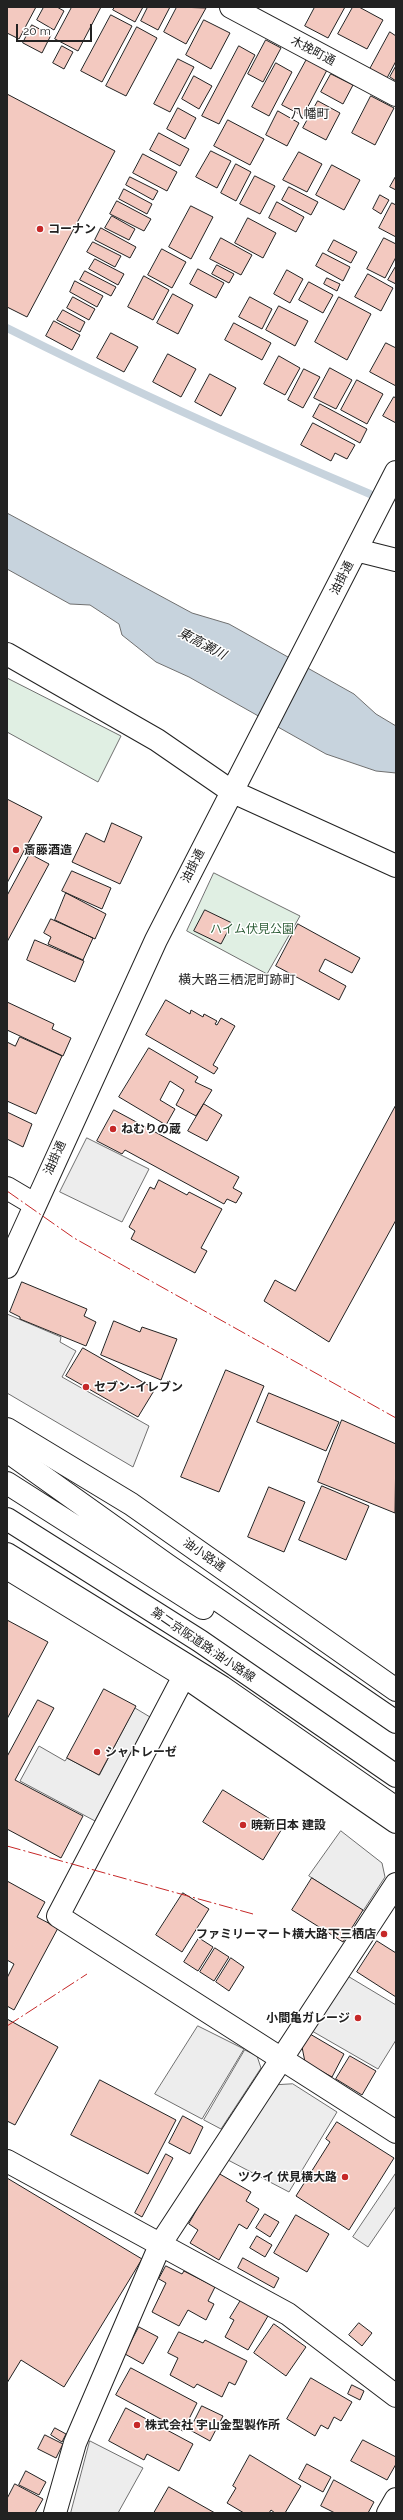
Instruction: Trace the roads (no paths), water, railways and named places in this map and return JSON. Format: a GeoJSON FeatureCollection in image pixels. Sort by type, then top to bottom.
{"type":"FeatureCollection","features":[{"type":"Feature","properties":{"kind":"main road","name":"木挽町通"},"geometry":{"type":"LineString","coordinates":[[231,7],[396,95]]}},
{"type":"Feature","properties":{"kind":"main road","name":"油掛通"},"geometry":{"type":"LineString","coordinates":[[7,1267],[34,1204],[156,940],[391,481]]}},
{"type":"Feature","properties":{"kind":"main road"},"geometry":{"type":"LineString","coordinates":[[356,550],[396,560]]}},
{"type":"Feature","properties":{"kind":"main road"},"geometry":{"type":"LineString","coordinates":[[7,654],[157,740],[231,791],[396,866]]}},
{"type":"Feature","properties":{"kind":"main road"},"geometry":{"type":"LineString","coordinates":[[7,1188],[34,1204]]}},
{"type":"Feature","properties":{"kind":"main road","name":"油小路通"},"geometry":{"type":"LineString","coordinates":[[7,1429],[131,1504],[396,1690]]}},
{"type":"Feature","properties":{"kind":"main road"},"geometry":{"type":"LineString","coordinates":[[7,1451],[167,1565],[396,1722]]}},
{"type":"Feature","properties":{"kind":"main road"},"geometry":{"type":"LineString","coordinates":[[7,1483],[252,1639],[396,1738]]}},
{"type":"Feature","properties":{"kind":"main road","name":"第二京阪道路;油小路線"},"geometry":{"type":"LineString","coordinates":[[7,1519],[200,1641],[396,1776]]}},
{"type":"Feature","properties":{"kind":"main road"},"geometry":{"type":"LineString","coordinates":[[7,1554],[222,1687],[396,1808]]}},
{"type":"Feature","properties":{"kind":"main road"},"geometry":{"type":"LineString","coordinates":[[7,1568],[184,1676],[396,1822]]}},
{"type":"Feature","properties":{"kind":"main road"},"geometry":{"type":"LineString","coordinates":[[184,1676],[58,1916],[281,2057],[396,2132]]}},
{"type":"Feature","properties":{"kind":"main road"},"geometry":{"type":"LineString","coordinates":[[55,2513],[75,2443],[161,2243],[281,2057],[396,1884]]}},
{"type":"Feature","properties":{"kind":"main road"},"geometry":{"type":"LineString","coordinates":[[7,2161],[161,2243],[288,2314],[396,2396]]}},
{"type":"Feature","properties":{"kind":"main road"},"geometry":{"type":"LineString","coordinates":[[388,2513],[396,2499]]}},
{"type":"Feature","properties":{"kind":"water","name":"東高瀬川"},"geometry":{"type":"Polygon","coordinates":[[[7,513],[192,613],[229,624],[354,694],[376,714],[396,726],[396,773],[376,771],[326,754],[189,677],[156,662],[122,635],[119,624],[90,605],[70,604],[7,569],[7,513]]]}},
{"type":"Feature","properties":{"kind":"waterway"},"geometry":{"type":"LineString","coordinates":[[7,328],[187,414],[370,494]]}},
{"type":"Feature","properties":{"kind":"place","name":"コーナン"},"geometry":{"type":"Point","coordinates":[40,229]}},
{"type":"Feature","properties":{"kind":"place","name":"斎藤酒造"},"geometry":{"type":"Point","coordinates":[16,850]}},
{"type":"Feature","properties":{"kind":"place","name":"ねむりの蔵"},"geometry":{"type":"Point","coordinates":[113,1129]}},
{"type":"Feature","properties":{"kind":"place","name":"セブン-イレブン"},"geometry":{"type":"Point","coordinates":[86,1387]}},
{"type":"Feature","properties":{"kind":"place","name":"シャトレーゼ"},"geometry":{"type":"Point","coordinates":[97,1752]}},
{"type":"Feature","properties":{"kind":"place","name":"暁新日本 建設"},"geometry":{"type":"Point","coordinates":[243,1825]}},
{"type":"Feature","properties":{"kind":"place","name":"ファミリーマート横大路下三栖店"},"geometry":{"type":"Point","coordinates":[384,1934]}},
{"type":"Feature","properties":{"kind":"place","name":"小間亀ガレージ"},"geometry":{"type":"Point","coordinates":[358,2018]}},
{"type":"Feature","properties":{"kind":"place","name":"ツクイ 伏見横大路"},"geometry":{"type":"Point","coordinates":[345,2177]}},
{"type":"Feature","properties":{"kind":"place","name":"株式会社 宇山金型製作所"},"geometry":{"type":"Point","coordinates":[137,2425]}},
{"type":"Feature","properties":{"kind":"district","name":"八幡町"},"geometry":{"type":"Point","coordinates":[310,114]}},
{"type":"Feature","properties":{"kind":"district","name":"横大路三栖泥町跡町"},"geometry":{"type":"Point","coordinates":[237,980]}},
{"type":"Feature","properties":{"kind":"park label","name":"ハイム伏見公園"},"geometry":{"type":"Point","coordinates":[252,929]}}]}
